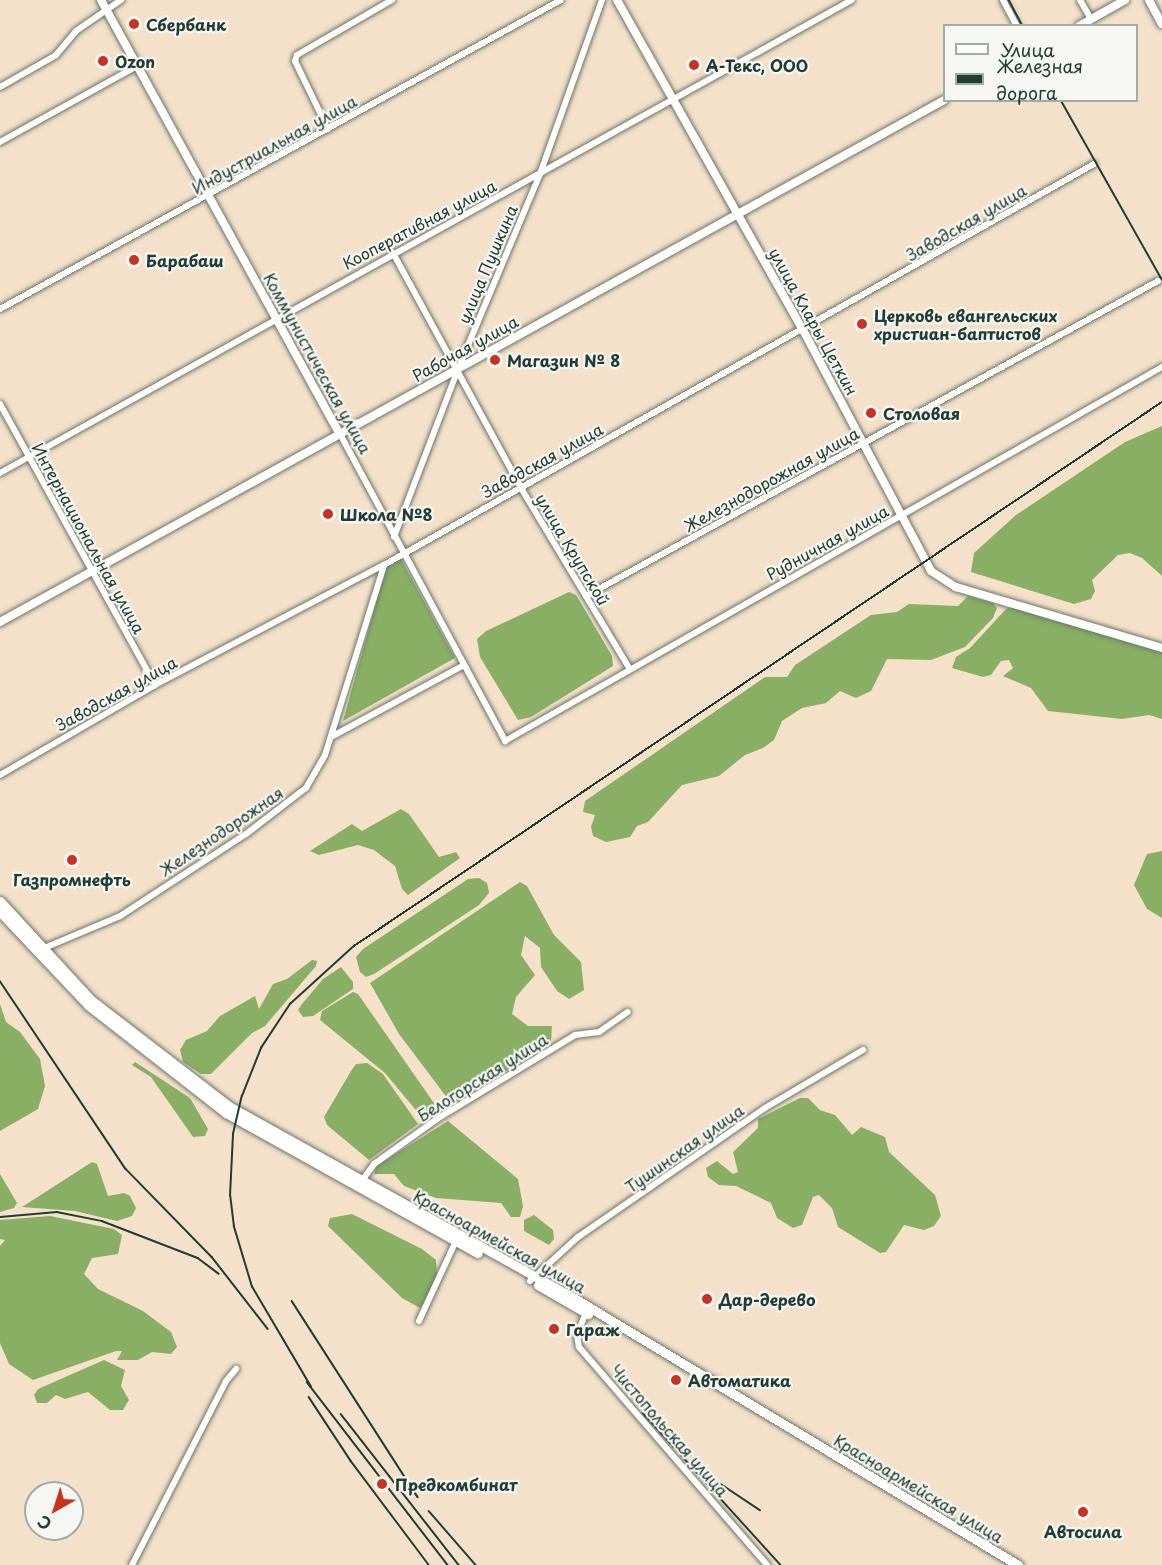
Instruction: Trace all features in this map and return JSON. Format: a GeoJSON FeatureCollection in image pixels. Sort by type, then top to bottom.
{"type":"FeatureCollection","features":[{"type":"Feature","properties":{"kind":"main road","name":"Красноармейская улица"},"geometry":{"type":"LineString","coordinates":[[0,901],[38,951],[104,1011],[208,1092],[361,1182],[587,1309],[1018,1565]]}},
{"type":"Feature","properties":{"kind":"main road","name":"Красноармейская улица"},"geometry":{"type":"LineString","coordinates":[[0,912],[122,1035],[226,1113],[456,1241],[532,1279]]}},
{"type":"Feature","properties":{"kind":"main road","name":"Красноармейская улица"},"geometry":{"type":"LineString","coordinates":[[587,1309],[1006,1565]]}},
{"type":"Feature","properties":{"kind":"street","name":"Коммунистическая улица"},"geometry":{"type":"LineString","coordinates":[[101,0],[277,318],[505,741]]}},
{"type":"Feature","properties":{"kind":"street"},"geometry":{"type":"LineString","coordinates":[[0,87],[56,55],[76,31],[121,0]]}},
{"type":"Feature","properties":{"kind":"street"},"geometry":{"type":"LineString","coordinates":[[328,129],[294,61],[297,55],[392,0]]}},
{"type":"Feature","properties":{"kind":"street","name":"Индустриальная улица"},"geometry":{"type":"LineString","coordinates":[[0,309],[209,196],[561,0]]}},
{"type":"Feature","properties":{"kind":"street","name":"улица Пушкина"},"geometry":{"type":"LineString","coordinates":[[394,537],[458,369],[540,174],[602,0]]}},
{"type":"Feature","properties":{"kind":"street","name":"улица Клары Цеткин"},"geometry":{"type":"LineString","coordinates":[[617,0],[803,330],[931,571],[944,582],[1162,648]]}},
{"type":"Feature","properties":{"kind":"street","name":"Кооперативная улица"},"geometry":{"type":"LineString","coordinates":[[0,473],[393,253],[540,174],[671,98],[852,0]]}},
{"type":"Feature","properties":{"kind":"street"},"geometry":{"type":"LineString","coordinates":[[1003,0],[1016,24]]}},
{"type":"Feature","properties":{"kind":"street"},"geometry":{"type":"LineString","coordinates":[[1080,0],[1091,19]]}},
{"type":"Feature","properties":{"kind":"street"},"geometry":{"type":"LineString","coordinates":[[1082,24],[1125,0]]}},
{"type":"Feature","properties":{"kind":"street"},"geometry":{"type":"LineString","coordinates":[[1149,0],[1162,24]]}},
{"type":"Feature","properties":{"kind":"street"},"geometry":{"type":"LineString","coordinates":[[0,142],[137,66]]}},
{"type":"Feature","properties":{"kind":"street","name":"Рабочая улица"},"geometry":{"type":"LineString","coordinates":[[0,622],[943,101]]}},
{"type":"Feature","properties":{"kind":"street","name":"Заводская улица"},"geometry":{"type":"LineString","coordinates":[[0,775],[155,685],[384,565],[1094,164]]}},
{"type":"Feature","properties":{"kind":"street","name":"улица Крупской"},"geometry":{"type":"LineString","coordinates":[[393,253],[521,488],[629,668]]}},
{"type":"Feature","properties":{"kind":"street","name":"Железнодорожная улица"},"geometry":{"type":"LineString","coordinates":[[586,596],[1158,281]]}},
{"type":"Feature","properties":{"kind":"street","name":"Рудничная улица"},"geometry":{"type":"LineString","coordinates":[[505,741],[629,668],[902,516],[1162,367]]}},
{"type":"Feature","properties":{"kind":"street","name":"Интернациональная улица"},"geometry":{"type":"LineString","coordinates":[[0,404],[155,685]]}},
{"type":"Feature","properties":{"kind":"street","name":"Железнодорожная"},"geometry":{"type":"LineString","coordinates":[[38,951],[113,920],[246,834],[306,788],[331,737],[384,565]]}},
{"type":"Feature","properties":{"kind":"street"},"geometry":{"type":"LineString","coordinates":[[331,737],[464,665]]}},
{"type":"Feature","properties":{"kind":"street","name":"Белогорская улица"},"geometry":{"type":"LineString","coordinates":[[361,1182],[374,1164],[437,1119],[575,1035],[599,1032],[628,1012]]}},
{"type":"Feature","properties":{"kind":"street","name":"Тушинская улица"},"geometry":{"type":"LineString","coordinates":[[532,1279],[578,1238],[759,1112],[863,1050]]}},
{"type":"Feature","properties":{"kind":"street"},"geometry":{"type":"LineString","coordinates":[[419,1321],[456,1241]]}},
{"type":"Feature","properties":{"kind":"street","name":"Чистопольская улица"},"geometry":{"type":"LineString","coordinates":[[587,1309],[577,1335],[579,1347],[767,1565]]}},
{"type":"Feature","properties":{"kind":"street"},"geometry":{"type":"LineString","coordinates":[[132,1565],[236,1369]]}},
{"type":"Feature","properties":{"kind":"green space"},"geometry":{"type":"Polygon","coordinates":[[[1162,426],[1162,576],[1142,558],[1130,553],[1118,555],[1092,580],[1095,591],[1091,599],[1074,604],[971,572],[974,553],[1016,515],[1125,442],[1162,426]]]}},
{"type":"Feature","properties":{"kind":"green space"},"geometry":{"type":"Polygon","coordinates":[[[401,559],[455,658],[343,721],[386,567],[401,559]]]}},
{"type":"Feature","properties":{"kind":"green space"},"geometry":{"type":"Polygon","coordinates":[[[569,592],[576,595],[585,610],[612,656],[613,666],[531,717],[518,720],[480,657],[477,639],[486,631],[569,592]]]}},
{"type":"Feature","properties":{"kind":"green space"},"geometry":{"type":"Polygon","coordinates":[[[968,596],[993,603],[997,608],[993,618],[965,647],[931,660],[887,659],[871,691],[856,698],[840,691],[826,703],[802,708],[782,721],[774,740],[763,748],[745,755],[719,776],[682,785],[648,822],[637,826],[630,837],[606,842],[593,836],[591,827],[595,815],[583,812],[585,801],[765,677],[787,677],[795,665],[871,615],[897,612],[909,604],[958,606],[968,596]]]}},
{"type":"Feature","properties":{"kind":"green space"},"geometry":{"type":"Polygon","coordinates":[[[1012,607],[1162,652],[1162,719],[1149,715],[1122,719],[1048,711],[1031,688],[1003,676],[1013,668],[1009,660],[1001,661],[991,675],[983,677],[952,668],[956,657],[970,648],[1006,609],[1012,607]]]}},
{"type":"Feature","properties":{"kind":"green space"},"geometry":{"type":"Polygon","coordinates":[[[401,809],[409,814],[439,857],[456,852],[460,858],[408,895],[402,889],[395,866],[374,850],[358,845],[319,855],[310,851],[352,824],[362,831],[401,809]]]}},
{"type":"Feature","properties":{"kind":"green space"},"geometry":{"type":"Polygon","coordinates":[[[1162,851],[1162,918],[1147,909],[1134,885],[1147,854],[1162,851]]]}},
{"type":"Feature","properties":{"kind":"green space"},"geometry":{"type":"Polygon","coordinates":[[[479,878],[487,883],[489,893],[479,905],[374,974],[366,977],[360,972],[356,957],[363,949],[468,879],[479,878]]]}},
{"type":"Feature","properties":{"kind":"green space"},"geometry":{"type":"Polygon","coordinates":[[[520,882],[527,886],[554,935],[581,962],[584,990],[569,999],[557,991],[541,967],[540,948],[525,936],[521,955],[535,975],[516,997],[512,1014],[528,1026],[552,1026],[551,1041],[460,1101],[451,1103],[399,1034],[370,983],[520,882]]]}},
{"type":"Feature","properties":{"kind":"green space"},"geometry":{"type":"Polygon","coordinates":[[[312,960],[317,961],[316,966],[265,1026],[252,1033],[211,1074],[201,1074],[183,1062],[180,1050],[186,1040],[207,1031],[220,1016],[255,996],[259,1009],[273,984],[287,979],[312,960]]]}},
{"type":"Feature","properties":{"kind":"green space"},"geometry":{"type":"Polygon","coordinates":[[[341,967],[353,982],[353,989],[313,1016],[303,1017],[298,1010],[302,1004],[323,979],[341,967]]]}},
{"type":"Feature","properties":{"kind":"green space"},"geometry":{"type":"Polygon","coordinates":[[[353,992],[358,994],[436,1106],[435,1114],[425,1121],[385,1073],[320,1020],[322,1011],[353,992]]]}},
{"type":"Feature","properties":{"kind":"green space"},"geometry":{"type":"Polygon","coordinates":[[[0,1004],[6,1022],[20,1032],[40,1059],[45,1086],[38,1109],[0,1131],[0,1004]]]}},
{"type":"Feature","properties":{"kind":"green space"},"geometry":{"type":"Polygon","coordinates":[[[135,1062],[190,1098],[208,1129],[205,1136],[193,1137],[151,1077],[132,1065],[135,1062]]]}},
{"type":"Feature","properties":{"kind":"green space"},"geometry":{"type":"Polygon","coordinates":[[[367,1063],[383,1074],[418,1124],[369,1160],[327,1125],[324,1117],[356,1064],[367,1063]]]}},
{"type":"Feature","properties":{"kind":"green space"},"geometry":{"type":"Polygon","coordinates":[[[800,1098],[808,1098],[820,1110],[835,1115],[852,1135],[861,1127],[885,1137],[889,1152],[935,1195],[941,1216],[934,1226],[924,1230],[904,1225],[886,1252],[880,1253],[838,1227],[832,1208],[819,1195],[813,1197],[802,1225],[793,1228],[777,1218],[771,1203],[736,1186],[719,1185],[708,1177],[706,1168],[717,1161],[733,1174],[738,1172],[733,1152],[758,1128],[758,1119],[800,1098]]]}},
{"type":"Feature","properties":{"kind":"green space"},"geometry":{"type":"Polygon","coordinates":[[[448,1121],[518,1179],[523,1206],[520,1217],[511,1217],[501,1203],[436,1198],[404,1186],[394,1174],[374,1174],[377,1166],[448,1121]]]}},
{"type":"Feature","properties":{"kind":"green space"},"geometry":{"type":"Polygon","coordinates":[[[92,1162],[97,1164],[108,1196],[124,1193],[130,1196],[136,1208],[132,1216],[117,1221],[75,1211],[22,1207],[92,1162]]]}},
{"type":"Feature","properties":{"kind":"green space"},"geometry":{"type":"Polygon","coordinates":[[[0,1174],[17,1203],[14,1208],[0,1212],[0,1174]]]}},
{"type":"Feature","properties":{"kind":"green space"},"geometry":{"type":"Polygon","coordinates":[[[352,1214],[422,1249],[436,1260],[437,1273],[433,1288],[420,1308],[402,1298],[328,1226],[330,1218],[352,1214]]]}},
{"type":"Feature","properties":{"kind":"green space"},"geometry":{"type":"Polygon","coordinates":[[[534,1215],[553,1230],[554,1239],[549,1245],[524,1231],[524,1220],[534,1215]]]}},
{"type":"Feature","properties":{"kind":"green space"},"geometry":{"type":"Polygon","coordinates":[[[50,1216],[114,1229],[122,1235],[118,1254],[92,1258],[84,1274],[98,1289],[143,1311],[171,1332],[177,1347],[171,1354],[152,1352],[138,1360],[117,1360],[122,1351],[116,1351],[33,1380],[9,1364],[0,1343],[0,1246],[5,1240],[0,1239],[0,1220],[50,1216]]]}},
{"type":"Feature","properties":{"kind":"green space"},"geometry":{"type":"Polygon","coordinates":[[[104,1360],[125,1370],[121,1386],[129,1400],[123,1410],[110,1410],[88,1392],[65,1399],[56,1395],[47,1403],[37,1403],[34,1395],[38,1389],[104,1360]]]}},
{"type":"Feature","properties":{"kind":"tram line"},"geometry":{"type":"LineString","coordinates":[[1009,0],[1022,24]]}},
{"type":"Feature","properties":{"kind":"tram line"},"geometry":{"type":"LineString","coordinates":[[1062,102],[1162,279]]}},
{"type":"Feature","properties":{"kind":"railway"},"geometry":{"type":"LineString","coordinates":[[311,1387],[252,1287],[234,1227],[230,1196],[233,1134],[242,1096],[261,1048],[290,1004],[354,946],[1162,402]]}},
{"type":"Feature","properties":{"kind":"railway"},"geometry":{"type":"LineString","coordinates":[[0,981],[126,1169],[212,1257],[268,1329]]}},
{"type":"Feature","properties":{"kind":"railway"},"geometry":{"type":"LineString","coordinates":[[0,1217],[57,1212],[102,1221],[198,1258],[219,1274]]}},
{"type":"Feature","properties":{"kind":"railway"},"geometry":{"type":"LineString","coordinates":[[292,1301],[418,1497]]}},
{"type":"Feature","properties":{"kind":"railway"},"geometry":{"type":"LineString","coordinates":[[307,1382],[448,1565]]}},
{"type":"Feature","properties":{"kind":"railway"},"geometry":{"type":"LineString","coordinates":[[309,1397],[351,1461],[429,1565]]}},
{"type":"Feature","properties":{"kind":"railway"},"geometry":{"type":"LineString","coordinates":[[643,1413],[781,1565]]}},
{"type":"Feature","properties":{"kind":"railway"},"geometry":{"type":"LineString","coordinates":[[341,1414],[459,1565]]}},
{"type":"Feature","properties":{"kind":"railway"},"geometry":{"type":"LineString","coordinates":[[706,1474],[760,1510]]}},
{"type":"Feature","properties":{"kind":"railway"},"geometry":{"type":"LineString","coordinates":[[429,1511],[476,1565]]}},
{"type":"Feature","properties":{"kind":"place","name":"Сбербанк"},"geometry":{"type":"Point","coordinates":[134,24]}},
{"type":"Feature","properties":{"kind":"place","name":"Ozon"},"geometry":{"type":"Point","coordinates":[103,61]}},
{"type":"Feature","properties":{"kind":"place","name":"А-Текс, ООО"},"geometry":{"type":"Point","coordinates":[694,65]}},
{"type":"Feature","properties":{"kind":"place","name":"Барабаш"},"geometry":{"type":"Point","coordinates":[134,260]}},
{"type":"Feature","properties":{"kind":"place","name":"Церковь евангельских христиан-баптистов"},"geometry":{"type":"Point","coordinates":[862,324]}},
{"type":"Feature","properties":{"kind":"place","name":"Магазин № 8"},"geometry":{"type":"Point","coordinates":[495,360]}},
{"type":"Feature","properties":{"kind":"place","name":"Столовая"},"geometry":{"type":"Point","coordinates":[871,413]}},
{"type":"Feature","properties":{"kind":"place","name":"Школа №8"},"geometry":{"type":"Point","coordinates":[328,514]}},
{"type":"Feature","properties":{"kind":"place","name":"Газпромнефть"},"geometry":{"type":"Point","coordinates":[72,860]}},
{"type":"Feature","properties":{"kind":"place","name":"Дар-дерево"},"geometry":{"type":"Point","coordinates":[707,1299]}},
{"type":"Feature","properties":{"kind":"place","name":"Гараж"},"geometry":{"type":"Point","coordinates":[554,1329]}},
{"type":"Feature","properties":{"kind":"place","name":"Автоматика"},"geometry":{"type":"Point","coordinates":[676,1380]}},
{"type":"Feature","properties":{"kind":"place","name":"Предкомбинат"},"geometry":{"type":"Point","coordinates":[382,1484]}},
{"type":"Feature","properties":{"kind":"place","name":"Автосила"},"geometry":{"type":"Point","coordinates":[1083,1512]}}]}
